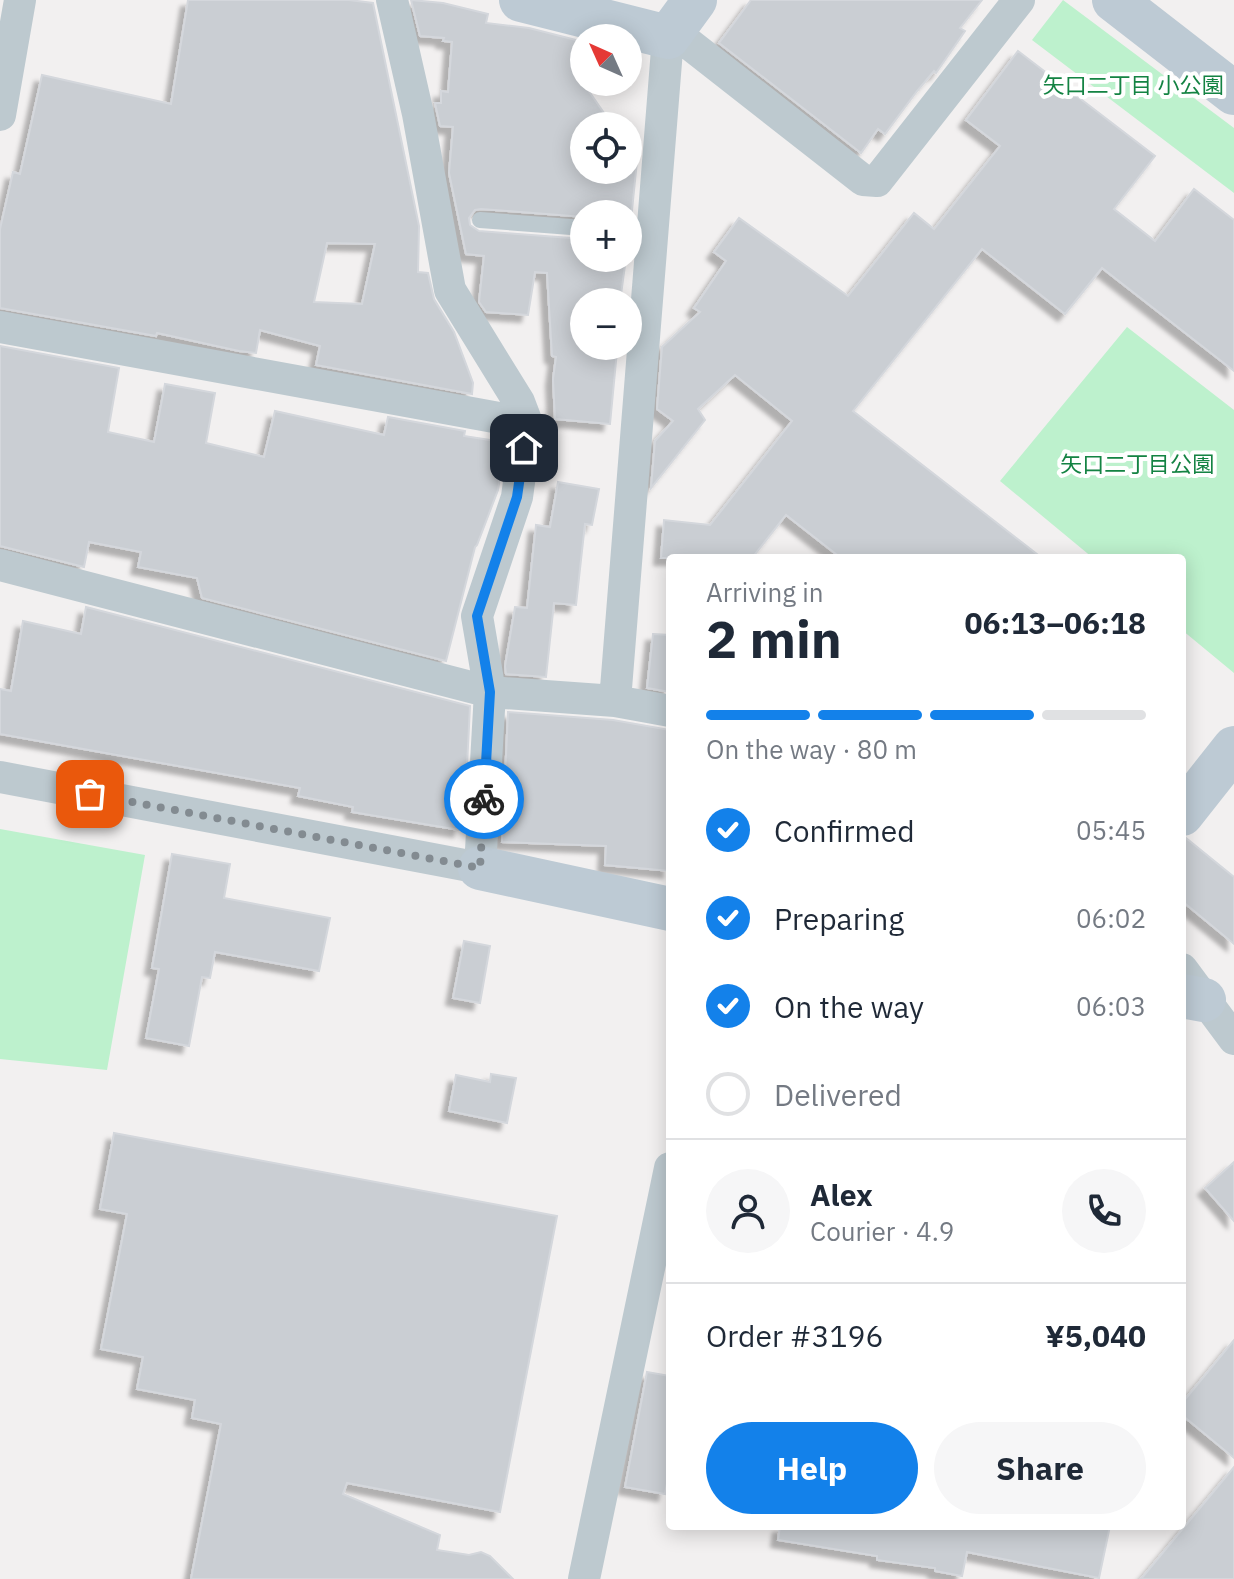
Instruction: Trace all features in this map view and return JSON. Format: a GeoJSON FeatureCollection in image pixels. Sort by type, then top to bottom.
{"type":"FeatureCollection","features":[{"type":"Feature","properties":{"kind":"street"},"geometry":{"type":"LineString","coordinates":[[0,115],[20,0]]}},
{"type":"Feature","properties":{"kind":"street"},"geometry":{"type":"LineString","coordinates":[[392,0],[418,114],[450,290],[519,402],[527,423],[517,497],[477,616],[490,692],[480,868]]}},
{"type":"Feature","properties":{"kind":"street"},"geometry":{"type":"LineString","coordinates":[[642,218],[668,37],[695,0]]}},
{"type":"Feature","properties":{"kind":"street"},"geometry":{"type":"LineString","coordinates":[[545,3],[688,43],[863,180],[877,181],[1019,0]]}},
{"type":"Feature","properties":{"kind":"street"},"geometry":{"type":"LineString","coordinates":[[1114,0],[1234,93]]}},
{"type":"Feature","properties":{"kind":"street"},"geometry":{"type":"LineString","coordinates":[[615,701],[638,272]]}},
{"type":"Feature","properties":{"kind":"street"},"geometry":{"type":"LineString","coordinates":[[0,327],[527,423]]}},
{"type":"Feature","properties":{"kind":"street"},"geometry":{"type":"LineString","coordinates":[[0,565],[490,692],[615,701],[666,710]]}},
{"type":"Feature","properties":{"kind":"street"},"geometry":{"type":"LineString","coordinates":[[1186,809],[1234,748]]}},
{"type":"Feature","properties":{"kind":"street"},"geometry":{"type":"LineString","coordinates":[[0,777],[480,868],[666,908]]}},
{"type":"Feature","properties":{"kind":"street"},"geometry":{"type":"LineString","coordinates":[[1189,989],[1234,1039]]}},
{"type":"Feature","properties":{"kind":"street"},"geometry":{"type":"LineString","coordinates":[[584,1579],[666,1187]]}},
{"type":"Feature","properties":{"kind":"lane"},"geometry":{"type":"LineString","coordinates":[[480,220],[570,227]]}},
{"type":"Feature","properties":{"kind":"green space","name":"矢口二丁目 小公園"},"geometry":{"type":"Polygon","coordinates":[[[1063,0],[1234,128],[1234,193],[1032,40],[1063,0]]]}},
{"type":"Feature","properties":{"kind":"green space","name":"矢口二丁目公園"},"geometry":{"type":"Polygon","coordinates":[[[1127,327],[1234,410],[1234,673],[1186,633],[1186,554],[1088,554],[1000,481],[1127,327]]]}},
{"type":"Feature","properties":{"kind":"green space"},"geometry":{"type":"Polygon","coordinates":[[[0,829],[145,855],[107,1070],[0,1059],[0,829]]]}},
{"type":"Feature","properties":{"kind":"building"},"geometry":{"type":"Polygon","coordinates":[[[188,0],[349,0],[373,3],[419,226],[418,272],[428,273],[434,299],[454,332],[473,383],[472,394],[316,365],[320,346],[260,330],[256,353],[157,333],[156,336],[0,308],[0,229],[13,172],[20,174],[42,75],[171,104],[188,0]],[[327,243],[314,302],[362,304],[375,244],[327,243]]]}},
{"type":"Feature","properties":{"kind":"building"},"geometry":{"type":"Polygon","coordinates":[[[411,0],[443,3],[488,14],[486,23],[529,28],[570,38],[570,96],[592,96],[603,112],[570,112],[570,184],[635,184],[633,200],[570,200],[570,216],[481,209],[475,210],[469,218],[470,225],[479,231],[570,238],[570,272],[624,272],[622,288],[570,288],[570,360],[616,360],[610,424],[555,419],[553,379],[556,357],[552,356],[547,273],[535,272],[528,315],[486,312],[479,302],[484,256],[466,254],[449,173],[453,127],[440,126],[435,103],[441,103],[441,91],[448,92],[452,42],[443,41],[444,38],[420,36],[411,0]]]}},
{"type":"Feature","properties":{"kind":"building"},"geometry":{"type":"Polygon","coordinates":[[[751,0],[982,0],[960,28],[965,31],[936,73],[934,71],[917,91],[885,134],[878,129],[861,153],[719,43],[751,0]]]}},
{"type":"Feature","properties":{"kind":"building"},"geometry":{"type":"Polygon","coordinates":[[[1018,51],[1155,156],[1114,209],[1155,241],[1194,189],[1234,220],[1234,371],[1102,268],[1065,314],[982,249],[853,411],[1037,554],[836,554],[786,515],[755,554],[666,554],[666,558],[661,558],[664,520],[710,525],[792,421],[735,375],[698,409],[705,420],[651,488],[655,441],[673,421],[657,409],[662,347],[700,312],[694,308],[726,261],[714,252],[739,218],[848,296],[914,213],[934,229],[1000,146],[966,120],[1018,51]]]}},
{"type":"Feature","properties":{"kind":"building"},"geometry":{"type":"Polygon","coordinates":[[[0,346],[119,368],[108,432],[154,442],[165,384],[215,393],[206,443],[264,457],[275,411],[384,435],[388,417],[465,431],[464,436],[496,441],[503,460],[498,490],[475,547],[446,661],[202,598],[197,578],[138,567],[141,552],[89,542],[84,567],[0,546],[0,346]]]}},
{"type":"Feature","properties":{"kind":"building"},"geometry":{"type":"Polygon","coordinates":[[[558,482],[599,489],[592,525],[585,524],[576,605],[554,603],[546,677],[506,674],[515,607],[527,608],[536,525],[550,527],[558,482]]]}},
{"type":"Feature","properties":{"kind":"building"},"geometry":{"type":"Polygon","coordinates":[[[86,607],[470,706],[465,806],[460,830],[352,812],[353,807],[298,796],[300,788],[0,734],[0,689],[11,691],[23,621],[81,634],[86,607]]]}},
{"type":"Feature","properties":{"kind":"building"},"geometry":{"type":"Polygon","coordinates":[[[653,634],[666,635],[666,691],[647,688],[653,634]]]}},
{"type":"Feature","properties":{"kind":"building"},"geometry":{"type":"Polygon","coordinates":[[[508,712],[613,720],[666,729],[666,871],[605,865],[606,846],[502,842],[508,712]]]}},
{"type":"Feature","properties":{"kind":"building"},"geometry":{"type":"Polygon","coordinates":[[[1186,838],[1234,877],[1234,944],[1186,904],[1186,838]]]}},
{"type":"Feature","properties":{"kind":"building"},"geometry":{"type":"Polygon","coordinates":[[[172,854],[230,864],[224,898],[330,918],[319,971],[215,952],[210,978],[202,977],[189,1046],[146,1038],[159,969],[152,968],[172,854]]]}},
{"type":"Feature","properties":{"kind":"building"},"geometry":{"type":"Polygon","coordinates":[[[464,941],[490,946],[480,1003],[453,998],[464,941]]]}},
{"type":"Feature","properties":{"kind":"building"},"geometry":{"type":"Polygon","coordinates":[[[491,1074],[516,1078],[507,1123],[449,1111],[456,1075],[490,1082],[491,1074]]]}},
{"type":"Feature","properties":{"kind":"building"},"geometry":{"type":"Polygon","coordinates":[[[114,1133],[557,1216],[500,1512],[347,1483],[343,1494],[440,1535],[437,1550],[469,1555],[481,1552],[490,1556],[513,1579],[191,1579],[221,1424],[192,1418],[195,1400],[137,1389],[143,1357],[101,1349],[127,1214],[100,1209],[114,1133]]]}},
{"type":"Feature","properties":{"kind":"building"},"geometry":{"type":"Polygon","coordinates":[[[1234,1162],[1234,1221],[1205,1188],[1234,1162]]]}},
{"type":"Feature","properties":{"kind":"building"},"geometry":{"type":"Polygon","coordinates":[[[1234,1340],[1234,1458],[1186,1418],[1186,1398],[1234,1340]]]}},
{"type":"Feature","properties":{"kind":"building"},"geometry":{"type":"Polygon","coordinates":[[[647,1372],[666,1375],[665,1494],[625,1487],[647,1372]]]}},
{"type":"Feature","properties":{"kind":"building"},"geometry":{"type":"Polygon","coordinates":[[[1234,1467],[1234,1579],[1141,1579],[1182,1530],[1186,1530],[1186,1525],[1234,1467]]]}},
{"type":"Feature","properties":{"kind":"building"},"geometry":{"type":"Polygon","coordinates":[[[779,1530],[1109,1530],[1099,1578],[967,1552],[962,1576],[935,1571],[935,1568],[877,1560],[877,1556],[778,1540],[779,1530]]]}},
{"type":"Feature","properties":{"kind":"way so far"},"geometry":{"type":"LineString","coordinates":[[90,794],[480,868],[484,799]]}},
{"type":"Feature","properties":{"kind":"route"},"geometry":{"type":"LineString","coordinates":[[484,799],[490,692],[477,616],[517,497],[524,448]]}}]}
